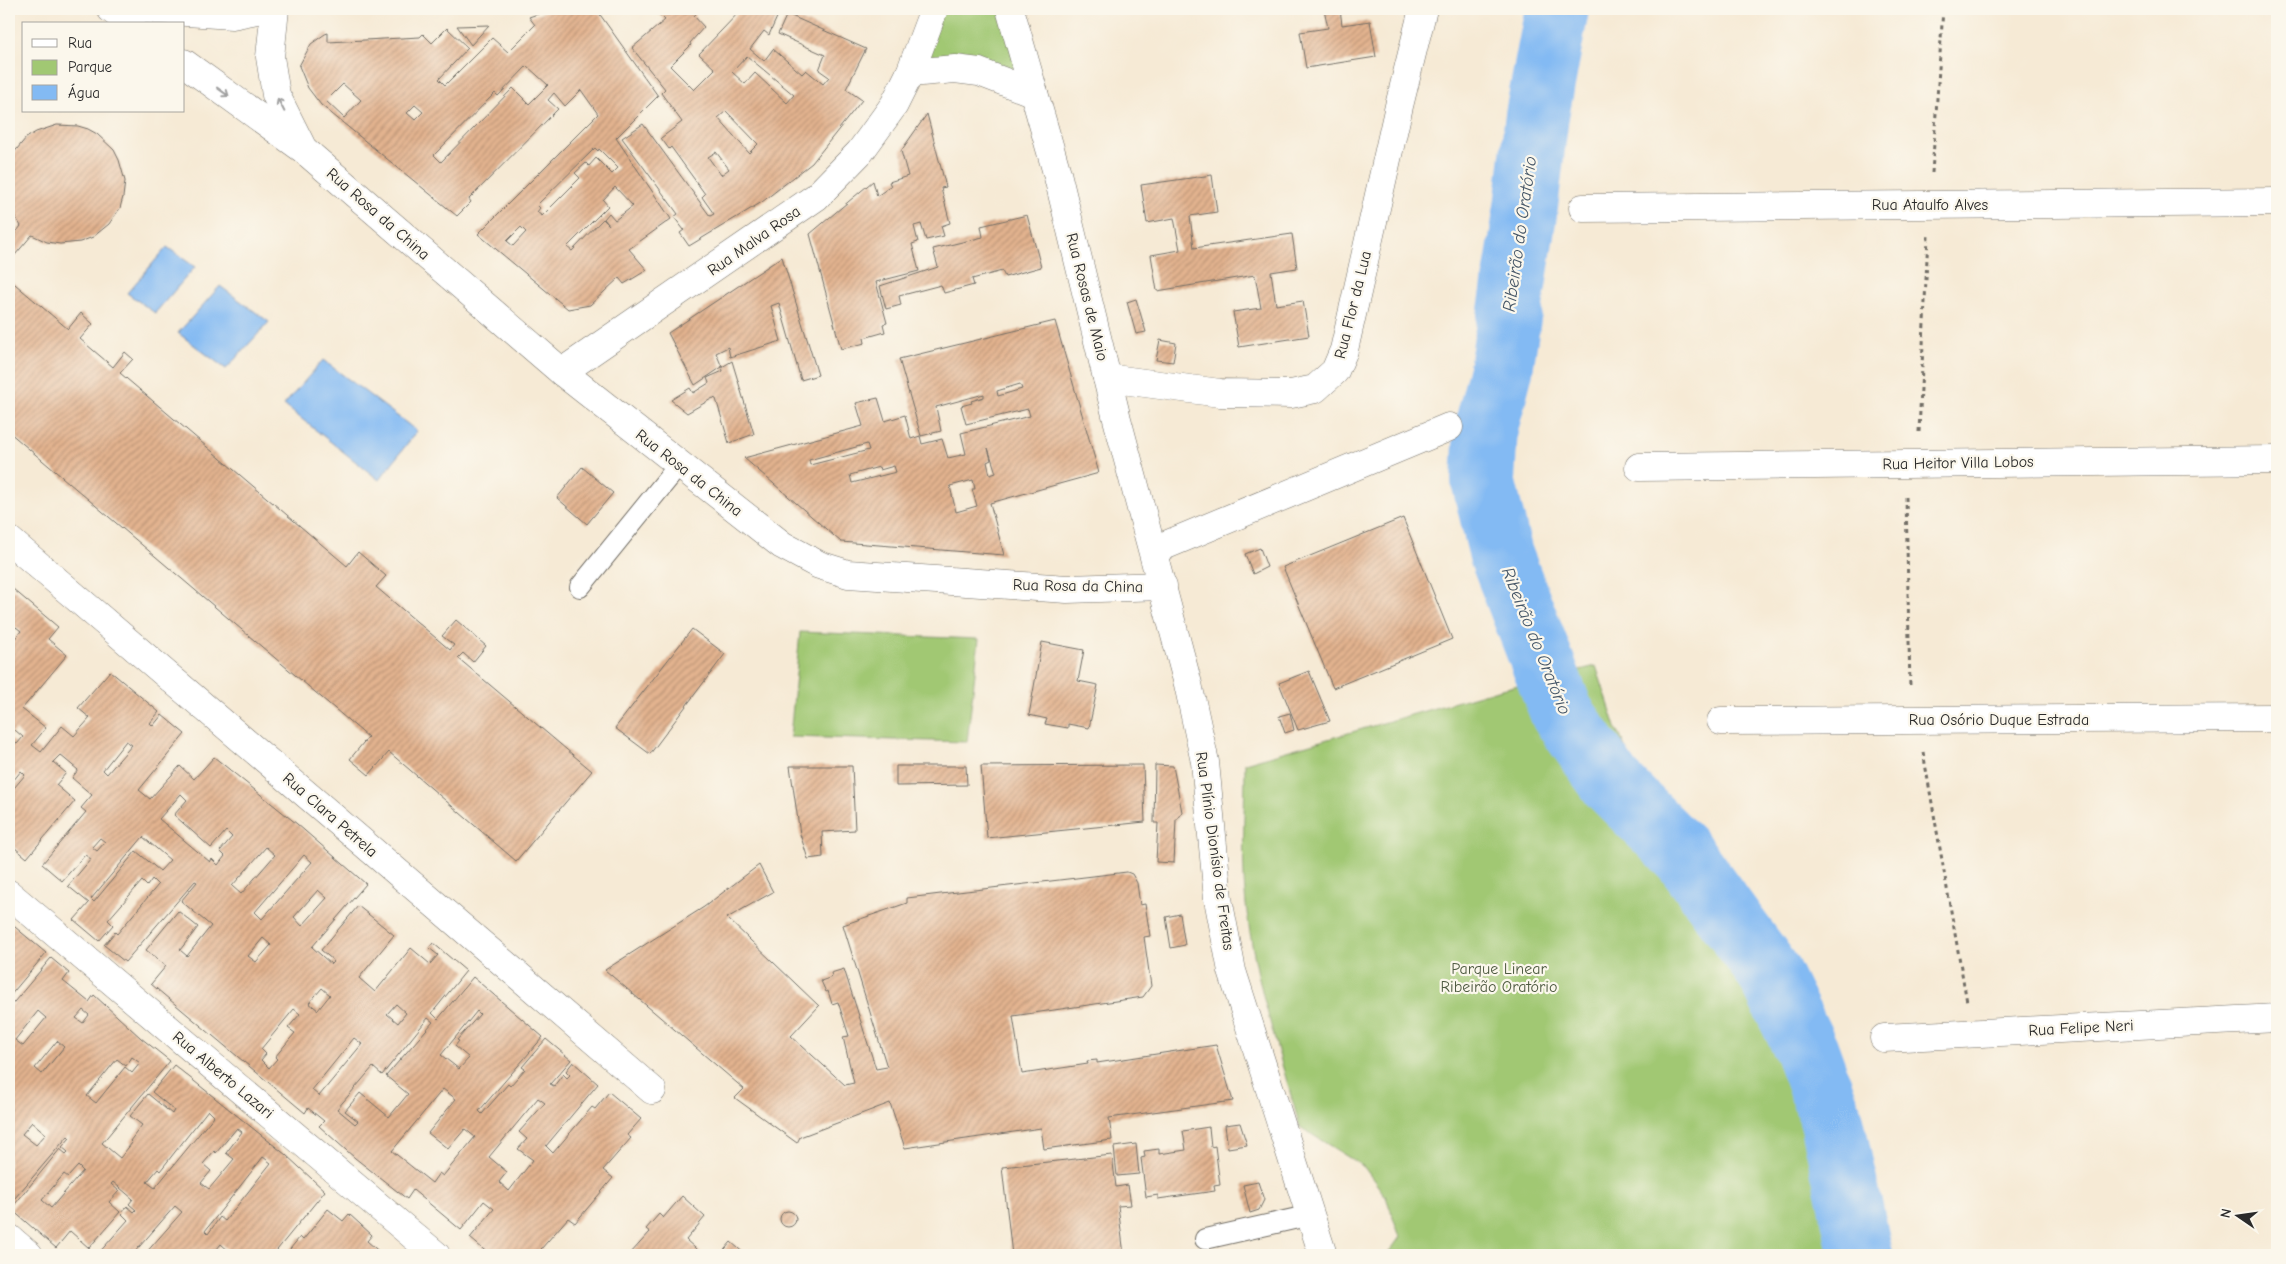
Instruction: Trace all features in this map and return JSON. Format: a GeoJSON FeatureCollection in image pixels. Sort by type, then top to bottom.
{"type":"FeatureCollection","features":[{"type":"Feature","properties":{"kind":"street"},"geometry":{"type":"LineString","coordinates":[[111,9],[128,22]]}},
{"type":"Feature","properties":{"kind":"street"},"geometry":{"type":"LineString","coordinates":[[142,9],[232,15],[262,9]]}},
{"type":"Feature","properties":{"kind":"street","name":"Rua Rosa da China"},"geometry":{"type":"LineString","coordinates":[[275,9],[270,57],[276,95],[303,149]]}},
{"type":"Feature","properties":{"kind":"street","name":"Rua Malva Rosa"},"geometry":{"type":"LineString","coordinates":[[562,372],[816,197],[860,152],[894,105],[910,73],[934,9]]}},
{"type":"Feature","properties":{"kind":"street","name":"Rua Rosas de Maio"},"geometry":{"type":"LineString","coordinates":[[1010,9],[1057,174],[1107,378],[1163,586]]}},
{"type":"Feature","properties":{"kind":"street","name":"Rua Flor da Lua"},"geometry":{"type":"LineString","coordinates":[[1107,378],[1220,393],[1291,394],[1315,389],[1335,371],[1344,350],[1423,9]]}},
{"type":"Feature","properties":{"kind":"street","name":"Rua Rosa da China"},"geometry":{"type":"LineString","coordinates":[[185,64],[303,149],[562,372],[782,545],[818,564],[848,574],[1067,589],[1163,586]]}},
{"type":"Feature","properties":{"kind":"street"},"geometry":{"type":"LineString","coordinates":[[910,73],[955,69],[979,72],[1034,93]]}},
{"type":"Feature","properties":{"kind":"street","name":"Rua Ataulfo Alves"},"geometry":{"type":"LineString","coordinates":[[1583,208],[2277,202]]}},
{"type":"Feature","properties":{"kind":"street"},"geometry":{"type":"LineString","coordinates":[[1154,550],[1449,427]]}},
{"type":"Feature","properties":{"kind":"street","name":"Rua Heitor Villa Lobos"},"geometry":{"type":"LineString","coordinates":[[1639,467],[2277,460]]}},
{"type":"Feature","properties":{"kind":"street","name":"Rua Clara Petrela"},"geometry":{"type":"LineString","coordinates":[[9,540],[652,1090]]}},
{"type":"Feature","properties":{"kind":"street","name":"Rua Plínio Dionísio de Freitas"},"geometry":{"type":"LineString","coordinates":[[1163,586],[1182,659],[1205,762],[1218,899],[1232,971],[1311,1215],[1322,1255]]}},
{"type":"Feature","properties":{"kind":"street","name":"Rua Osório Duque Estrada"},"geometry":{"type":"LineString","coordinates":[[1721,721],[2277,718]]}},
{"type":"Feature","properties":{"kind":"street","name":"Rua Alberto Lazari"},"geometry":{"type":"LineString","coordinates":[[9,894],[436,1255]]}},
{"type":"Feature","properties":{"kind":"street","name":"Rua Felipe Neri"},"geometry":{"type":"LineString","coordinates":[[1884,1038],[2277,1018]]}},
{"type":"Feature","properties":{"kind":"street"},"geometry":{"type":"LineString","coordinates":[[9,1238],[28,1255]]}},
{"type":"Feature","properties":{"kind":"lane"},"geometry":{"type":"LineString","coordinates":[[580,587],[679,465]]}},
{"type":"Feature","properties":{"kind":"lane"},"geometry":{"type":"LineString","coordinates":[[1205,1239],[1311,1215]]}},
{"type":"Feature","properties":{"kind":"path"},"geometry":{"type":"LineString","coordinates":[[1943,9],[1929,205],[1918,444],[1906,485],[1910,698],[1918,720],[1972,1034]]}},
{"type":"Feature","properties":{"kind":"green space"},"geometry":{"type":"Polygon","coordinates":[[[937,9],[1007,9],[1030,90],[916,68],[937,9]]]}},
{"type":"Feature","properties":{"kind":"green space"},"geometry":{"type":"Polygon","coordinates":[[[800,632],[979,639],[967,742],[790,737],[800,632]]]}},
{"type":"Feature","properties":{"kind":"green space","name":"Parque Linear Ribeirão Oratório"},"geometry":{"type":"Polygon","coordinates":[[[1596,666],[1616,727],[1634,767],[1660,808],[1722,890],[1733,910],[1747,928],[1785,1053],[1801,1079],[1807,1107],[1841,1214],[1847,1255],[1387,1255],[1400,1237],[1386,1197],[1364,1167],[1300,1127],[1264,998],[1248,920],[1244,881],[1245,763],[1490,692],[1596,666]]]}},
{"type":"Feature","properties":{"kind":"water"},"geometry":{"type":"Polygon","coordinates":[[[167,247],[195,267],[155,313],[127,293],[167,247]]]}},
{"type":"Feature","properties":{"kind":"water"},"geometry":{"type":"Polygon","coordinates":[[[220,286],[269,322],[226,369],[178,333],[220,286]]]}},
{"type":"Feature","properties":{"kind":"water"},"geometry":{"type":"Polygon","coordinates":[[[323,360],[417,431],[379,480],[284,405],[323,360]]]}},
{"type":"Feature","properties":{"kind":"building"},"geometry":{"type":"Polygon","coordinates":[[[552,9],[596,9],[658,96],[616,138],[671,219],[629,249],[647,270],[624,284],[619,278],[590,305],[568,309],[478,234],[598,114],[581,90],[565,106],[554,93],[548,100],[558,109],[469,199],[471,202],[457,216],[321,105],[308,88],[299,66],[311,44],[328,33],[328,42],[420,37],[423,34],[432,43],[447,28],[468,48],[439,79],[445,85],[492,38],[508,52],[535,25],[529,17],[552,9]],[[527,66],[498,96],[495,93],[434,155],[441,162],[513,88],[529,104],[548,85],[527,66]],[[343,84],[326,101],[344,118],[361,100],[343,84]],[[415,105],[407,113],[415,120],[423,112],[415,105]],[[595,148],[537,205],[540,208],[537,212],[542,216],[580,178],[575,173],[586,163],[589,166],[596,158],[612,174],[618,168],[599,149],[598,151],[595,148]],[[615,187],[603,200],[608,206],[567,247],[572,251],[603,219],[609,225],[604,219],[609,213],[615,220],[633,206],[615,187]],[[521,227],[507,241],[513,246],[526,232],[521,227]]]}},
{"type":"Feature","properties":{"kind":"building"},"geometry":{"type":"Polygon","coordinates":[[[654,9],[700,9],[694,16],[704,27],[690,43],[691,45],[670,66],[694,90],[715,69],[699,54],[742,9],[778,9],[775,14],[778,15],[769,35],[764,31],[750,49],[764,61],[773,49],[802,74],[806,70],[823,84],[829,77],[819,70],[825,55],[778,34],[787,14],[866,49],[846,89],[862,100],[812,163],[762,202],[689,246],[680,233],[684,230],[674,217],[678,214],[622,138],[643,124],[710,216],[714,214],[702,197],[705,194],[671,147],[669,149],[661,138],[682,122],[661,93],[665,89],[632,48],[665,20],[654,9]],[[747,56],[732,72],[745,84],[755,73],[787,103],[794,95],[747,56]],[[726,111],[718,118],[749,153],[758,144],[726,111]],[[716,152],[708,157],[721,175],[729,169],[716,152]]]}},
{"type":"Feature","properties":{"kind":"building"},"geometry":{"type":"Polygon","coordinates":[[[1324,9],[1340,9],[1342,25],[1370,21],[1376,57],[1306,68],[1300,32],[1328,28],[1324,9]]]}},
{"type":"Feature","properties":{"kind":"building"},"geometry":{"type":"Polygon","coordinates":[[[489,25],[471,45],[457,26],[489,25]]]}},
{"type":"Feature","properties":{"kind":"building"},"geometry":{"type":"Polygon","coordinates":[[[927,114],[946,187],[941,188],[950,223],[941,226],[944,236],[926,240],[921,224],[914,226],[918,242],[912,244],[919,271],[876,282],[887,323],[883,324],[885,332],[864,338],[865,343],[841,349],[810,234],[873,181],[877,196],[891,186],[889,182],[908,176],[901,151],[927,114]]]}},
{"type":"Feature","properties":{"kind":"building"},"geometry":{"type":"Polygon","coordinates":[[[57,125],[78,126],[88,129],[97,134],[114,150],[125,181],[120,208],[109,224],[93,237],[80,242],[60,244],[47,242],[32,235],[9,262],[9,241],[21,226],[9,207],[9,163],[12,155],[26,138],[36,132],[57,125]]]}},
{"type":"Feature","properties":{"kind":"building"},"geometry":{"type":"Polygon","coordinates":[[[1212,175],[1217,212],[1190,216],[1194,248],[1292,234],[1297,268],[1271,272],[1276,305],[1303,301],[1309,336],[1239,347],[1233,312],[1261,308],[1255,275],[1157,291],[1151,255],[1180,250],[1174,218],[1147,223],[1141,185],[1212,175]]]}},
{"type":"Feature","properties":{"kind":"building"},"geometry":{"type":"Polygon","coordinates":[[[1027,215],[1041,267],[1005,277],[1002,271],[972,279],[974,285],[944,293],[941,285],[899,296],[901,305],[886,309],[880,286],[938,267],[933,249],[983,237],[981,226],[1027,215]]]}},
{"type":"Feature","properties":{"kind":"building"},"geometry":{"type":"Polygon","coordinates":[[[782,257],[818,375],[801,380],[779,303],[771,306],[781,341],[730,357],[728,347],[716,353],[722,367],[695,385],[668,333],[782,257]]]}},
{"type":"Feature","properties":{"kind":"building"},"geometry":{"type":"Polygon","coordinates":[[[9,279],[68,329],[81,313],[93,324],[80,339],[113,367],[125,352],[133,359],[120,373],[347,566],[358,552],[386,576],[376,587],[450,650],[454,645],[442,636],[456,620],[486,646],[473,662],[463,653],[458,658],[592,771],[516,861],[389,752],[369,775],[350,759],[368,737],[9,432],[9,279]]]}},
{"type":"Feature","properties":{"kind":"building"},"geometry":{"type":"Polygon","coordinates":[[[1136,299],[1146,332],[1136,334],[1127,302],[1136,299]]]}},
{"type":"Feature","properties":{"kind":"building"},"geometry":{"type":"Polygon","coordinates":[[[1055,321],[1099,473],[990,503],[1004,555],[841,542],[744,458],[863,426],[856,403],[878,398],[885,421],[905,415],[911,439],[920,436],[922,444],[942,439],[948,458],[966,454],[961,433],[1030,416],[1028,409],[966,424],[961,406],[984,397],[984,394],[936,407],[941,431],[921,436],[899,359],[1055,321]],[[1020,384],[997,391],[998,396],[1022,389],[1020,384]],[[867,444],[809,460],[810,465],[869,450],[867,444]],[[988,448],[991,460],[987,462],[990,475],[996,473],[988,448]],[[894,466],[880,470],[879,467],[850,475],[852,483],[896,472],[894,466]],[[973,480],[950,486],[956,512],[977,506],[972,489],[975,489],[973,480]]]}},
{"type":"Feature","properties":{"kind":"building"},"geometry":{"type":"Polygon","coordinates":[[[1160,340],[1176,343],[1173,362],[1156,360],[1160,340]]]}},
{"type":"Feature","properties":{"kind":"building"},"geometry":{"type":"Polygon","coordinates":[[[732,361],[754,434],[729,443],[716,399],[713,398],[687,413],[671,400],[690,388],[693,393],[709,383],[707,378],[723,371],[722,367],[732,361]]]}},
{"type":"Feature","properties":{"kind":"building"},"geometry":{"type":"Polygon","coordinates":[[[582,467],[613,493],[587,524],[557,498],[582,467]]]}},
{"type":"Feature","properties":{"kind":"building"},"geometry":{"type":"Polygon","coordinates":[[[1403,518],[1452,639],[1333,688],[1283,567],[1403,518]]]}},
{"type":"Feature","properties":{"kind":"building"},"geometry":{"type":"Polygon","coordinates":[[[1260,548],[1267,567],[1253,574],[1245,554],[1260,548]]]}},
{"type":"Feature","properties":{"kind":"building"},"geometry":{"type":"Polygon","coordinates":[[[13,589],[58,627],[48,639],[67,655],[22,709],[46,728],[32,745],[41,752],[62,726],[74,736],[90,718],[78,708],[110,671],[159,712],[150,723],[153,726],[162,715],[185,734],[139,790],[150,799],[180,766],[194,779],[214,757],[297,824],[366,884],[312,947],[331,964],[334,961],[321,950],[358,906],[394,935],[359,978],[375,992],[411,948],[430,964],[438,955],[429,948],[433,943],[466,971],[432,1013],[438,1019],[473,977],[543,1037],[479,1111],[482,1114],[508,1084],[510,1086],[525,1069],[522,1067],[546,1039],[571,1060],[550,1084],[554,1086],[563,1074],[567,1078],[570,1075],[566,1071],[573,1062],[598,1084],[546,1146],[553,1153],[592,1107],[595,1109],[609,1092],[641,1119],[627,1135],[631,1138],[603,1170],[613,1178],[575,1223],[568,1218],[541,1249],[550,1255],[490,1255],[470,1238],[494,1209],[484,1201],[461,1230],[413,1190],[407,1199],[355,1158],[319,1126],[324,1121],[308,1108],[305,1113],[151,984],[166,966],[146,950],[178,911],[198,927],[180,950],[187,956],[211,926],[181,901],[197,882],[195,881],[125,962],[104,945],[115,932],[117,934],[158,885],[152,879],[147,886],[142,881],[108,920],[113,925],[99,941],[74,920],[89,903],[68,886],[91,859],[85,855],[62,881],[42,864],[86,812],[81,808],[92,795],[72,778],[78,770],[60,755],[53,762],[66,773],[56,785],[75,801],[27,858],[9,843],[9,794],[25,775],[21,771],[9,786],[9,738],[9,646],[21,631],[16,627],[9,635],[9,594],[13,589]],[[15,730],[9,738],[17,744],[23,737],[15,730]],[[126,741],[103,770],[107,774],[132,745],[126,741]],[[181,794],[159,819],[210,862],[212,859],[218,865],[225,856],[220,851],[232,837],[226,831],[211,848],[174,815],[187,800],[181,794]],[[143,837],[91,899],[94,902],[136,851],[160,871],[170,860],[143,837]],[[100,838],[92,847],[97,851],[105,842],[100,838]],[[266,847],[232,886],[241,894],[275,855],[266,847]],[[304,855],[255,912],[262,919],[312,862],[304,855]],[[318,890],[294,917],[302,926],[327,898],[318,890]],[[263,938],[248,956],[256,962],[271,945],[263,938]],[[322,988],[309,1003],[318,1010],[330,995],[322,988]],[[396,1004],[387,1014],[398,1023],[406,1013],[396,1004]],[[294,1009],[261,1049],[266,1054],[261,1060],[269,1068],[277,1059],[275,1057],[295,1033],[288,1028],[300,1014],[294,1009]],[[477,1011],[441,1055],[459,1069],[469,1058],[455,1046],[459,1041],[457,1040],[480,1014],[477,1011]],[[428,1018],[382,1075],[373,1067],[337,1109],[355,1124],[358,1121],[345,1111],[360,1093],[389,1117],[408,1094],[386,1076],[433,1022],[428,1018]],[[354,1038],[312,1090],[319,1096],[362,1044],[354,1038]],[[443,1089],[392,1151],[432,1183],[439,1173],[443,1176],[475,1137],[465,1129],[448,1149],[428,1133],[456,1099],[443,1089]],[[538,1098],[489,1157],[507,1172],[499,1182],[509,1191],[533,1160],[518,1149],[527,1139],[519,1132],[545,1103],[538,1098]]]}},
{"type":"Feature","properties":{"kind":"building"},"geometry":{"type":"Polygon","coordinates":[[[692,629],[725,654],[650,754],[615,728],[692,629]]]}},
{"type":"Feature","properties":{"kind":"building"},"geometry":{"type":"Polygon","coordinates":[[[1042,642],[1084,650],[1078,681],[1098,685],[1089,728],[1068,724],[1068,728],[1045,724],[1047,719],[1029,715],[1042,642]]]}},
{"type":"Feature","properties":{"kind":"building"},"geometry":{"type":"Polygon","coordinates":[[[1309,671],[1330,721],[1298,730],[1279,683],[1309,671]]]}},
{"type":"Feature","properties":{"kind":"building"},"geometry":{"type":"Polygon","coordinates":[[[1290,713],[1294,730],[1285,733],[1279,716],[1290,713]]]}},
{"type":"Feature","properties":{"kind":"building"},"geometry":{"type":"Polygon","coordinates":[[[1143,765],[1145,822],[987,838],[981,766],[1143,765]]]}},
{"type":"Feature","properties":{"kind":"building"},"geometry":{"type":"Polygon","coordinates":[[[1155,765],[1173,766],[1182,812],[1176,820],[1174,863],[1156,862],[1158,823],[1154,823],[1155,765]]]}},
{"type":"Feature","properties":{"kind":"building"},"geometry":{"type":"Polygon","coordinates":[[[790,766],[852,766],[855,830],[822,832],[823,857],[808,859],[800,834],[790,766]]]}},
{"type":"Feature","properties":{"kind":"building"},"geometry":{"type":"Polygon","coordinates":[[[896,766],[966,766],[967,785],[896,786],[896,766]]]}},
{"type":"Feature","properties":{"kind":"building"},"geometry":{"type":"Polygon","coordinates":[[[759,865],[773,892],[727,918],[819,1006],[791,1036],[845,1085],[854,1083],[843,1037],[849,1036],[838,1002],[832,1004],[828,991],[826,992],[821,981],[832,977],[831,973],[844,969],[876,1069],[887,1067],[843,925],[907,903],[907,898],[1127,872],[1132,874],[1137,883],[1140,905],[1145,904],[1150,936],[1144,937],[1151,986],[1143,997],[1013,1016],[1022,1074],[1088,1064],[1087,1061],[1097,1060],[1097,1063],[1216,1045],[1233,1101],[1109,1118],[1112,1140],[1044,1149],[1041,1128],[905,1148],[890,1103],[800,1137],[797,1143],[735,1098],[744,1089],[605,970],[704,907],[759,865]]]}},
{"type":"Feature","properties":{"kind":"building"},"geometry":{"type":"Polygon","coordinates":[[[1180,914],[1185,945],[1171,948],[1166,917],[1180,914]]]}},
{"type":"Feature","properties":{"kind":"building"},"geometry":{"type":"Polygon","coordinates":[[[9,922],[46,953],[9,997],[9,922]]]}},
{"type":"Feature","properties":{"kind":"building"},"geometry":{"type":"Polygon","coordinates":[[[51,958],[69,973],[63,981],[89,1002],[94,995],[141,1038],[170,1061],[102,1143],[120,1158],[132,1143],[130,1141],[142,1125],[130,1116],[148,1094],[172,1114],[174,1110],[152,1092],[174,1065],[286,1155],[325,1191],[273,1255],[229,1255],[231,1253],[221,1244],[212,1255],[144,1255],[182,1212],[175,1206],[132,1255],[97,1255],[128,1220],[121,1213],[127,1206],[134,1212],[136,1210],[129,1204],[133,1199],[113,1182],[111,1184],[119,1191],[109,1202],[120,1212],[89,1248],[70,1231],[56,1248],[11,1209],[60,1149],[66,1154],[68,1152],[62,1147],[70,1138],[68,1136],[9,1205],[9,1112],[12,1108],[9,1105],[9,1008],[51,958]],[[83,1010],[76,1018],[83,1023],[89,1015],[83,1010]],[[38,1011],[15,1040],[23,1046],[46,1018],[38,1011]],[[57,1041],[35,1068],[42,1074],[64,1047],[57,1041]],[[132,1057],[126,1066],[117,1059],[87,1096],[96,1103],[125,1067],[132,1073],[140,1063],[132,1057]],[[208,1110],[160,1171],[158,1169],[147,1182],[155,1188],[214,1116],[208,1110]],[[32,1122],[22,1134],[36,1145],[46,1134],[32,1122]],[[237,1128],[216,1153],[214,1151],[203,1164],[211,1171],[201,1183],[209,1189],[234,1159],[226,1153],[242,1132],[237,1128]],[[263,1157],[205,1231],[208,1234],[220,1217],[225,1221],[271,1163],[263,1157]],[[78,1166],[68,1177],[64,1174],[42,1200],[51,1208],[83,1171],[78,1166]]]}},
{"type":"Feature","properties":{"kind":"building"},"geometry":{"type":"Polygon","coordinates":[[[1240,1123],[1247,1145],[1228,1148],[1225,1125],[1240,1123]]]}},
{"type":"Feature","properties":{"kind":"building"},"geometry":{"type":"Polygon","coordinates":[[[1209,1127],[1211,1147],[1215,1146],[1220,1185],[1214,1186],[1215,1191],[1158,1199],[1158,1195],[1146,1197],[1141,1158],[1145,1157],[1144,1151],[1159,1149],[1159,1154],[1186,1150],[1183,1131],[1209,1127]]]}},
{"type":"Feature","properties":{"kind":"building"},"geometry":{"type":"Polygon","coordinates":[[[1136,1144],[1139,1174],[1117,1176],[1114,1147],[1136,1144]]]}},
{"type":"Feature","properties":{"kind":"building"},"geometry":{"type":"Polygon","coordinates":[[[1112,1155],[1116,1187],[1128,1185],[1131,1205],[1118,1206],[1124,1255],[1012,1255],[1002,1167],[1112,1155]]]}},
{"type":"Feature","properties":{"kind":"building"},"geometry":{"type":"Polygon","coordinates":[[[1258,1182],[1264,1200],[1259,1210],[1250,1213],[1243,1185],[1258,1182]]]}},
{"type":"Feature","properties":{"kind":"building"},"geometry":{"type":"Polygon","coordinates":[[[682,1196],[705,1217],[686,1240],[703,1255],[677,1255],[674,1253],[672,1255],[629,1255],[650,1232],[646,1229],[659,1214],[663,1218],[682,1196]]]}},
{"type":"Feature","properties":{"kind":"building"},"geometry":{"type":"Polygon","coordinates":[[[328,1209],[343,1221],[349,1214],[372,1235],[367,1241],[383,1255],[349,1255],[345,1253],[343,1255],[285,1255],[300,1237],[303,1240],[328,1209]]]}},
{"type":"Feature","properties":{"kind":"building"},"geometry":{"type":"Polygon","coordinates":[[[788,1211],[796,1219],[788,1227],[780,1219],[788,1211]]]}},
{"type":"Feature","properties":{"kind":"building"},"geometry":{"type":"Polygon","coordinates":[[[731,1242],[746,1255],[720,1255],[731,1242]]]}},
{"type":"Feature","properties":{"kind":"waterway","name":"Ribeirão do Oratório"},"geometry":{"type":"LineString","coordinates":[[1557,9],[1537,115],[1526,207],[1501,370],[1486,428],[1483,480],[1501,555],[1562,713],[1612,784],[1684,856],[1768,971],[1807,1051],[1832,1121],[1861,1255]]}}]}
